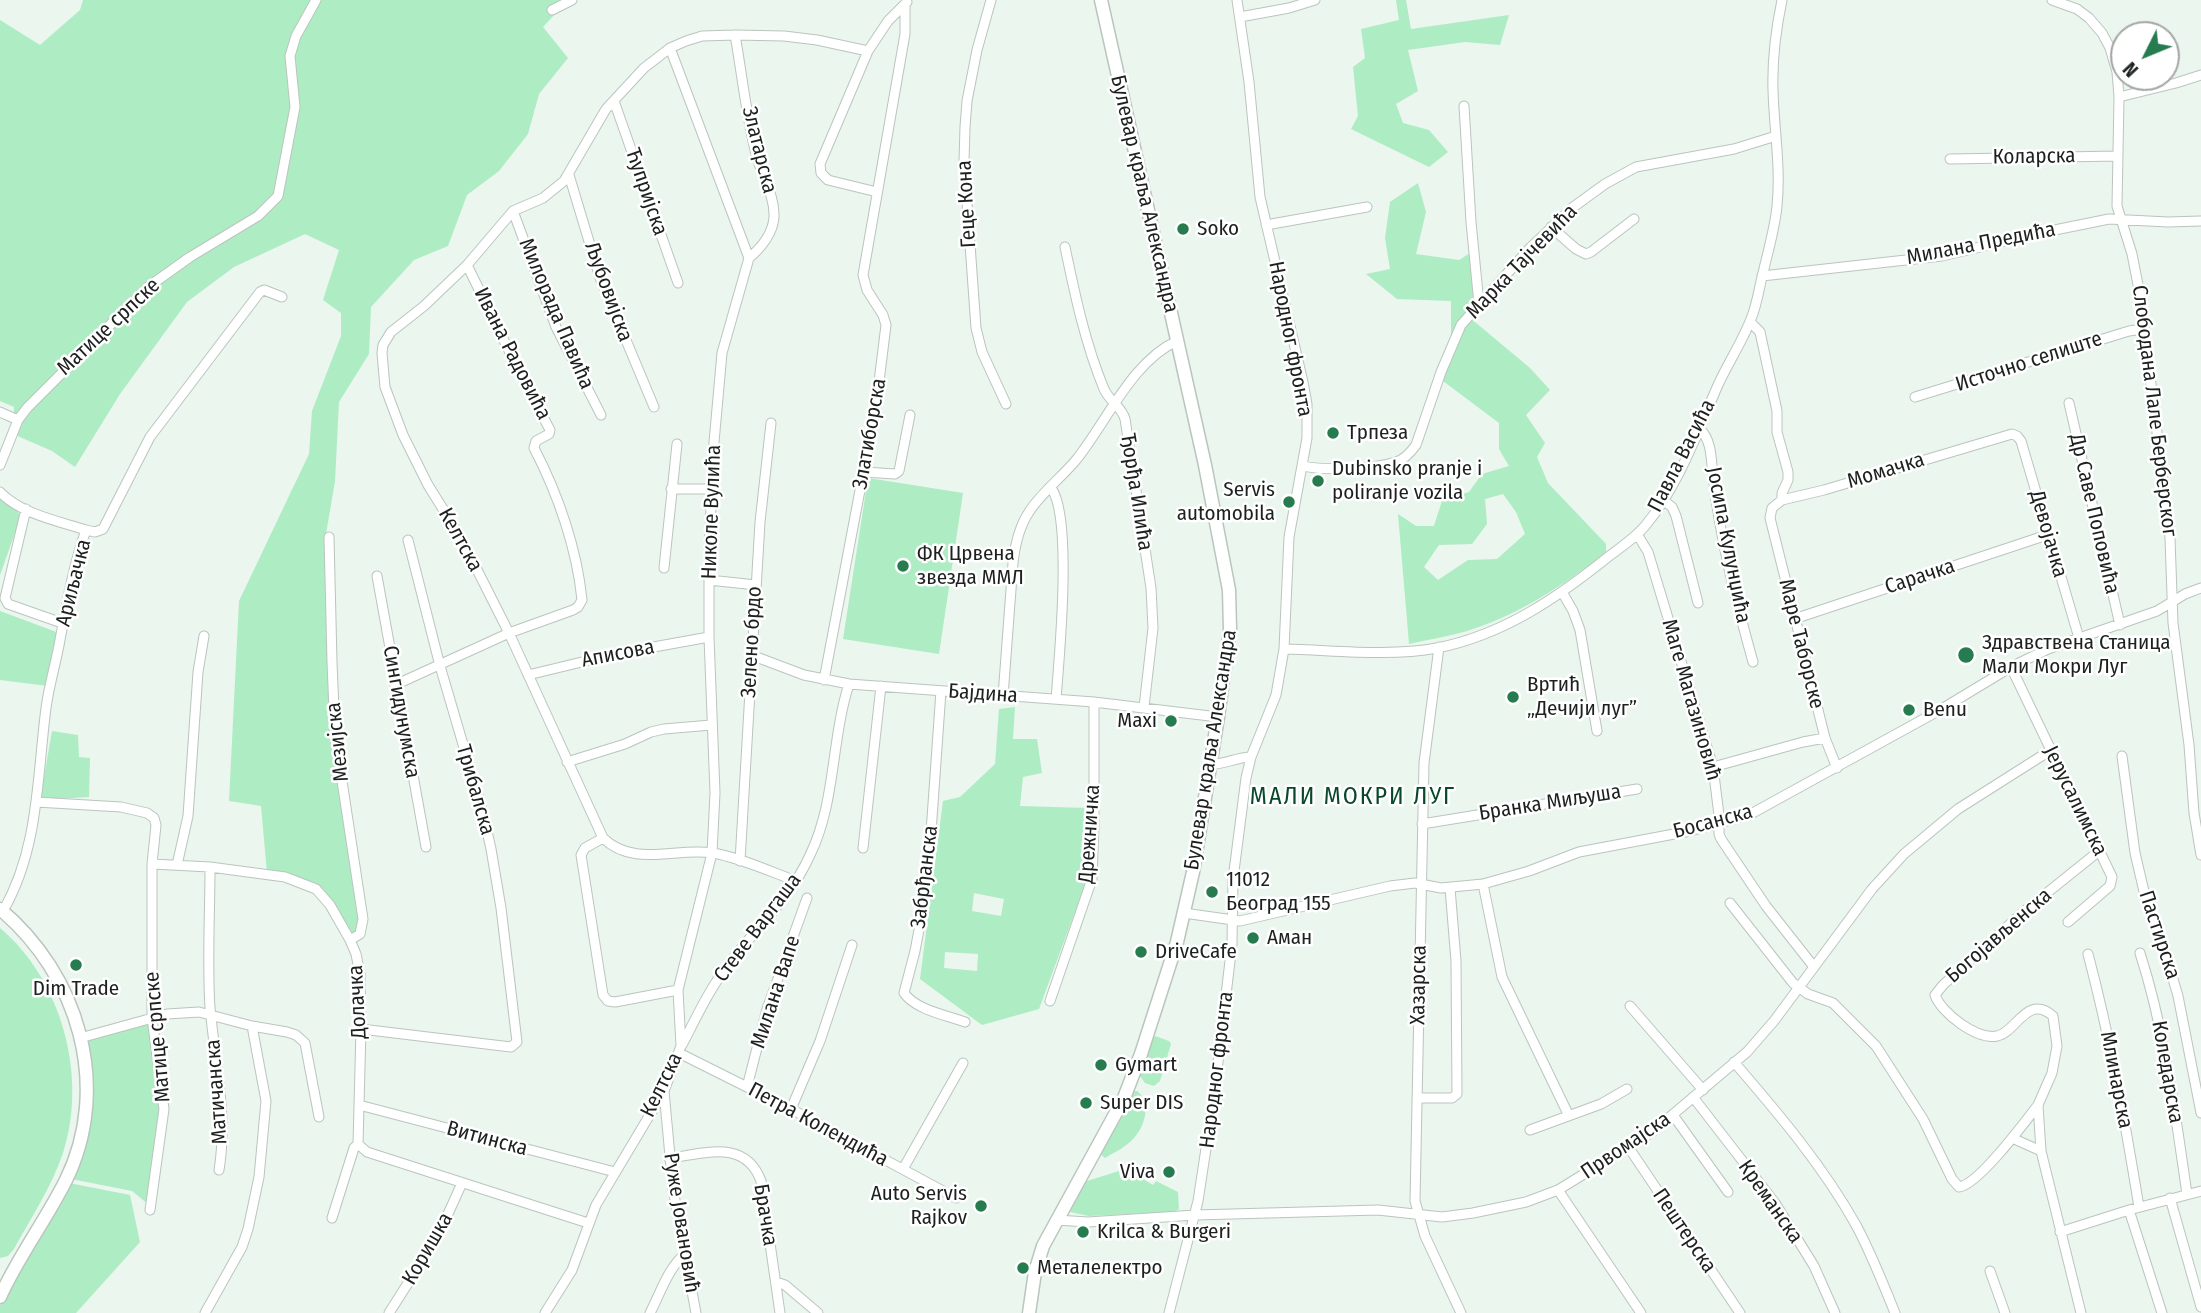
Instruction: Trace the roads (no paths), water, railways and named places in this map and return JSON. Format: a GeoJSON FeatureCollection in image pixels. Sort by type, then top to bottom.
{"type":"FeatureCollection","features":[{"type":"Feature","properties":{"kind":"main road","name":"Булевар краља Александра"},"geometry":{"type":"LineString","coordinates":[[1029,1313],[1036,1264],[1056,1220],[1104,1136],[1132,1079],[1160,997],[1184,913],[1229,640],[1230,598],[1205,465],[1101,0]]}},
{"type":"Feature","properties":{"kind":"main road"},"geometry":{"type":"LineString","coordinates":[[1,910],[37,946],[59,978],[76,1021],[86,1089],[84,1121],[66,1180],[19,1263],[1,1289]]}},
{"type":"Feature","properties":{"kind":"main road"},"geometry":{"type":"LineString","coordinates":[[0,1269],[19,1263]]}},
{"type":"Feature","properties":{"kind":"street","name":"Матице српске"},"geometry":{"type":"LineString","coordinates":[[0,465],[18,421],[38,395],[148,287],[258,216],[278,196],[295,107],[290,56],[296,36],[316,0]]}},
{"type":"Feature","properties":{"kind":"street"},"geometry":{"type":"LineString","coordinates":[[552,10],[572,0]]}},
{"type":"Feature","properties":{"kind":"street","name":"Геце Кона"},"geometry":{"type":"LineString","coordinates":[[991,0],[967,101],[964,161],[976,328],[982,352],[1006,404]]}},
{"type":"Feature","properties":{"kind":"street","name":"Народног фронта"},"geometry":{"type":"LineString","coordinates":[[1169,1313],[1195,1215],[1226,1006],[1238,829],[1251,757],[1276,695],[1284,649],[1289,537],[1307,438],[1307,404],[1260,197],[1249,82],[1237,0]]}},
{"type":"Feature","properties":{"kind":"street"},"geometry":{"type":"LineString","coordinates":[[1240,17],[1315,0]]}},
{"type":"Feature","properties":{"kind":"street","name":"Павла Васића"},"geometry":{"type":"LineString","coordinates":[[1284,649],[1382,652],[1439,648],[1512,623],[1562,592],[1637,534],[1663,500],[1750,322],[1777,208],[1779,164],[1773,81],[1782,0]]}},
{"type":"Feature","properties":{"kind":"street","name":"Слободана Лале Берберског"},"geometry":{"type":"LineString","coordinates":[[2052,0],[2082,12],[2102,33],[2115,61],[2119,97],[2117,193],[2121,219],[2137,277],[2170,538],[2172,603],[2180,687],[2201,855]]}},
{"type":"Feature","properties":{"kind":"street","name":"Златиборска"},"geometry":{"type":"LineString","coordinates":[[877,192],[828,180],[820,169],[860,65],[888,21],[907,3]]}},
{"type":"Feature","properties":{"kind":"street","name":"Златиборска"},"geometry":{"type":"LineString","coordinates":[[824,680],[876,406],[886,325],[883,315],[867,290],[863,275],[905,34],[907,3]]}},
{"type":"Feature","properties":{"kind":"street"},"geometry":{"type":"LineString","coordinates":[[513,212],[552,192],[569,175],[599,119],[644,68],[670,48],[702,36],[735,35],[817,40],[868,51]]}},
{"type":"Feature","properties":{"kind":"street","name":"Златарска"},"geometry":{"type":"LineString","coordinates":[[735,35],[756,155],[773,202],[774,213],[768,235],[749,258]]}},
{"type":"Feature","properties":{"kind":"street"},"geometry":{"type":"LineString","coordinates":[[670,48],[749,258]]}},
{"type":"Feature","properties":{"kind":"street"},"geometry":{"type":"LineString","coordinates":[[2119,97],[2201,75]]}},
{"type":"Feature","properties":{"kind":"street","name":"Ћупријска"},"geometry":{"type":"LineString","coordinates":[[614,101],[678,283]]}},
{"type":"Feature","properties":{"kind":"street"},"geometry":{"type":"LineString","coordinates":[[1464,106],[1479,304]]}},
{"type":"Feature","properties":{"kind":"street","name":"Марка Тајчевића"},"geometry":{"type":"LineString","coordinates":[[1303,466],[1326,470],[1370,466],[1397,462],[1411,452],[1456,334],[1479,304],[1551,227],[1605,184],[1636,167],[1734,149],[1776,136]]}},
{"type":"Feature","properties":{"kind":"street","name":"Коларска"},"geometry":{"type":"LineString","coordinates":[[1950,159],[2118,156]]}},
{"type":"Feature","properties":{"kind":"street","name":"Љубовијска"},"geometry":{"type":"LineString","coordinates":[[569,175],[600,278],[654,407]]}},
{"type":"Feature","properties":{"kind":"street"},"geometry":{"type":"LineString","coordinates":[[1266,225],[1367,207]]}},
{"type":"Feature","properties":{"kind":"street","name":"Келтска"},"geometry":{"type":"LineString","coordinates":[[513,212],[467,265],[387,337],[382,353],[383,374],[395,415],[413,455],[461,538],[509,633],[603,838]]}},
{"type":"Feature","properties":{"kind":"street","name":"Милорада Павића"},"geometry":{"type":"LineString","coordinates":[[513,212],[556,327],[601,415]]}},
{"type":"Feature","properties":{"kind":"street"},"geometry":{"type":"LineString","coordinates":[[1551,227],[1576,249],[1586,254],[1634,219]]}},
{"type":"Feature","properties":{"kind":"street","name":"Милана Предића"},"geometry":{"type":"LineString","coordinates":[[1762,276],[1942,256],[2077,225],[2121,219],[2201,221]]}},
{"type":"Feature","properties":{"kind":"street","name":"Ђорђа Илића"},"geometry":{"type":"LineString","coordinates":[[1065,247],[1076,299],[1104,390],[1122,410],[1125,419],[1151,588],[1153,628],[1144,707]]}},
{"type":"Feature","properties":{"kind":"street","name":"Николе Вулића"},"geometry":{"type":"LineString","coordinates":[[678,990],[712,853],[715,805],[709,580],[716,407],[722,352],[749,258]]}},
{"type":"Feature","properties":{"kind":"street","name":"Ивана Радовића"},"geometry":{"type":"LineString","coordinates":[[467,265],[550,430],[549,434],[536,441],[534,448],[548,474],[565,522],[582,597],[581,604],[573,610],[509,633]]}},
{"type":"Feature","properties":{"kind":"street","name":"Ариљачка"},"geometry":{"type":"LineString","coordinates":[[1,910],[24,864],[30,840],[46,707],[62,624],[86,530],[95,532],[103,528],[150,437],[260,292],[264,290],[282,296]]}},
{"type":"Feature","properties":{"kind":"street"},"geometry":{"type":"LineString","coordinates":[[1750,322],[1760,332],[1777,411],[1777,432],[1788,472],[1782,500]]}},
{"type":"Feature","properties":{"kind":"street","name":"Источно селиште"},"geometry":{"type":"LineString","coordinates":[[1915,397],[2143,328]]}},
{"type":"Feature","properties":{"kind":"street"},"geometry":{"type":"LineString","coordinates":[[1003,696],[1015,550],[1028,513],[1086,447],[1114,403],[1156,354],[1177,341]]}},
{"type":"Feature","properties":{"kind":"street","name":"Др Саве Поповића"},"geometry":{"type":"LineString","coordinates":[[2069,403],[2120,625]]}},
{"type":"Feature","properties":{"kind":"street"},"geometry":{"type":"LineString","coordinates":[[0,412],[18,421]]}},
{"type":"Feature","properties":{"kind":"street"},"geometry":{"type":"LineString","coordinates":[[864,472],[895,474],[899,471],[910,415]]}},
{"type":"Feature","properties":{"kind":"street","name":"Зелено брдо"},"geometry":{"type":"LineString","coordinates":[[740,861],[751,655],[771,423]]}},
{"type":"Feature","properties":{"kind":"street","name":"Јосипа Кулунџића"},"geometry":{"type":"LineString","coordinates":[[1700,429],[1708,442],[1717,517],[1754,663]]}},
{"type":"Feature","properties":{"kind":"street","name":"Момачка"},"geometry":{"type":"LineString","coordinates":[[1782,500],[2012,434]]}},
{"type":"Feature","properties":{"kind":"street","name":"Девојачка"},"geometry":{"type":"LineString","coordinates":[[2012,434],[2021,441],[2079,638]]}},
{"type":"Feature","properties":{"kind":"street"},"geometry":{"type":"LineString","coordinates":[[664,568],[677,444]]}},
{"type":"Feature","properties":{"kind":"street"},"geometry":{"type":"LineString","coordinates":[[1051,488],[1058,501],[1063,569],[1056,699]]}},
{"type":"Feature","properties":{"kind":"street"},"geometry":{"type":"LineString","coordinates":[[671,489],[712,489]]}},
{"type":"Feature","properties":{"kind":"street"},"geometry":{"type":"LineString","coordinates":[[0,492],[11,502],[26,509],[86,530]]}},
{"type":"Feature","properties":{"kind":"street"},"geometry":{"type":"LineString","coordinates":[[1663,500],[1672,506],[1676,516],[1698,603]]}},
{"type":"Feature","properties":{"kind":"street","name":"Маре Таборске"},"geometry":{"type":"LineString","coordinates":[[1782,500],[1772,508],[1770,518],[1825,738],[1837,768]]}},
{"type":"Feature","properties":{"kind":"street"},"geometry":{"type":"LineString","coordinates":[[26,509],[5,598],[8,604],[62,624]]}},
{"type":"Feature","properties":{"kind":"street","name":"Маге Магазиновић"},"geometry":{"type":"LineString","coordinates":[[1637,534],[1648,552],[1713,767],[1719,834],[1766,906],[1814,967]]}},
{"type":"Feature","properties":{"kind":"street","name":"Сарачка"},"geometry":{"type":"LineString","coordinates":[[1794,619],[2047,535]]}},
{"type":"Feature","properties":{"kind":"street","name":"Мезијска"},"geometry":{"type":"LineString","coordinates":[[329,537],[335,735],[363,919],[360,934],[350,940]]}},
{"type":"Feature","properties":{"kind":"street","name":"Трибалска"},"geometry":{"type":"LineString","coordinates":[[361,1029],[511,1047],[516,1045],[517,1039],[491,849],[408,540]]}},
{"type":"Feature","properties":{"kind":"street","name":"Сингидунумска"},"geometry":{"type":"LineString","coordinates":[[377,576],[426,847]]}},
{"type":"Feature","properties":{"kind":"street"},"geometry":{"type":"LineString","coordinates":[[709,580],[756,585]]}},
{"type":"Feature","properties":{"kind":"street","name":"Босанска"},"geometry":{"type":"LineString","coordinates":[[1184,913],[1232,921],[1259,918],[1410,883],[1434,888],[1483,884],[1580,852],[1718,825],[1760,810],[1940,710],[2011,667],[2048,649],[2157,611],[2201,588]]}},
{"type":"Feature","properties":{"kind":"street"},"geometry":{"type":"LineString","coordinates":[[1562,592],[1580,630],[1597,731]]}},
{"type":"Feature","properties":{"kind":"street"},"geometry":{"type":"LineString","coordinates":[[395,685],[509,633]]}},
{"type":"Feature","properties":{"kind":"street"},"geometry":{"type":"LineString","coordinates":[[177,865],[188,816],[198,673],[204,636]]}},
{"type":"Feature","properties":{"kind":"street","name":"Аписова"},"geometry":{"type":"LineString","coordinates":[[528,674],[615,654],[709,638]]}},
{"type":"Feature","properties":{"kind":"street","name":"Хазарска"},"geometry":{"type":"LineString","coordinates":[[1439,648],[1424,763],[1415,1201],[1444,1280],[1461,1313]]}},
{"type":"Feature","properties":{"kind":"street","name":"Бајдина"},"geometry":{"type":"LineString","coordinates":[[751,655],[804,675],[849,684],[1094,702],[1218,717]]}},
{"type":"Feature","properties":{"kind":"street","name":"Јерусалимска"},"geometry":{"type":"LineString","coordinates":[[2011,667],[2112,877],[2110,886],[2068,922]]}},
{"type":"Feature","properties":{"kind":"street","name":"Стеве Варгаша"},"geometry":{"type":"LineString","coordinates":[[680,1050],[716,981],[796,881],[810,857],[825,813],[834,751],[849,684]]}},
{"type":"Feature","properties":{"kind":"street"},"geometry":{"type":"LineString","coordinates":[[863,848],[881,686]]}},
{"type":"Feature","properties":{"kind":"street","name":"Забрђанска"},"geometry":{"type":"LineString","coordinates":[[941,691],[931,832],[919,935],[904,993],[919,1004],[965,1022]]}},
{"type":"Feature","properties":{"kind":"street","name":"Дрежничка"},"geometry":{"type":"LineString","coordinates":[[1050,1001],[1092,879],[1094,702]]}},
{"type":"Feature","properties":{"kind":"street"},"geometry":{"type":"LineString","coordinates":[[567,762],[625,744],[651,732],[711,725]]}},
{"type":"Feature","properties":{"kind":"street"},"geometry":{"type":"LineString","coordinates":[[1713,767],[1825,738]]}},
{"type":"Feature","properties":{"kind":"street","name":"Првомајска"},"geometry":{"type":"LineString","coordinates":[[1056,1220],[1088,1222],[1195,1215],[1378,1210],[1432,1217],[1473,1213],[1526,1202],[1558,1190],[1629,1148],[1673,1115],[1756,1043],[1872,889],[1910,847],[1958,809],[2051,750]]}},
{"type":"Feature","properties":{"kind":"street","name":"Пастирска"},"geometry":{"type":"LineString","coordinates":[[2122,756],[2138,868],[2178,996],[2201,1113]]}},
{"type":"Feature","properties":{"kind":"street"},"geometry":{"type":"LineString","coordinates":[[1210,764],[1225,764],[1238,758],[1251,757]]}},
{"type":"Feature","properties":{"kind":"street","name":"Бранка Миљуша"},"geometry":{"type":"LineString","coordinates":[[1422,824],[1637,789]]}},
{"type":"Feature","properties":{"kind":"street"},"geometry":{"type":"LineString","coordinates":[[36,802],[121,807],[147,813],[156,825],[152,864]]}},
{"type":"Feature","properties":{"kind":"street"},"geometry":{"type":"LineString","coordinates":[[678,990],[615,1002],[608,1001],[603,995],[581,855],[585,848],[603,838],[615,847],[641,855],[712,853],[796,881]]}},
{"type":"Feature","properties":{"kind":"street","name":"Богојављенска"},"geometry":{"type":"LineString","coordinates":[[2038,1105],[2052,1073],[2057,1046],[2054,1019],[2048,1012],[2030,1011],[2003,1034],[1993,1037],[1965,1027],[1938,1002],[1936,993],[2022,913],[2099,851]]}},
{"type":"Feature","properties":{"kind":"street","name":"Матице српске"},"geometry":{"type":"LineString","coordinates":[[150,1210],[164,1109],[152,1018],[152,864]]}},
{"type":"Feature","properties":{"kind":"street","name":"Долачка"},"geometry":{"type":"LineString","coordinates":[[152,864],[210,867],[285,877],[309,885],[330,905],[350,940],[360,974],[358,1144],[332,1218]]}},
{"type":"Feature","properties":{"kind":"street","name":"Матичанска"},"geometry":{"type":"LineString","coordinates":[[210,867],[211,1014],[221,1092],[222,1139],[219,1170]]}},
{"type":"Feature","properties":{"kind":"street"},"geometry":{"type":"LineString","coordinates":[[1483,884],[1502,977],[1569,1116]]}},
{"type":"Feature","properties":{"kind":"street"},"geometry":{"type":"LineString","coordinates":[[1417,1098],[1452,1098],[1457,1094],[1456,961],[1450,888]]}},
{"type":"Feature","properties":{"kind":"street","name":"Милана Вапе"},"geometry":{"type":"LineString","coordinates":[[747,1087],[770,1000],[807,898]]}},
{"type":"Feature","properties":{"kind":"street"},"geometry":{"type":"LineString","coordinates":[[1730,903],[1798,988],[1833,1003],[1876,1046],[1923,1119],[1952,1179],[1959,1187],[1965,1186],[1981,1172],[2038,1105]]}},
{"type":"Feature","properties":{"kind":"street"},"geometry":{"type":"LineString","coordinates":[[791,1109],[820,1041],[852,945]]}},
{"type":"Feature","properties":{"kind":"street","name":"Коледарска"},"geometry":{"type":"LineString","coordinates":[[2140,953],[2164,1045],[2187,1194]]}},
{"type":"Feature","properties":{"kind":"street","name":"Млинарска"},"geometry":{"type":"LineString","coordinates":[[2088,954],[2126,1129],[2134,1208],[2162,1313]]}},
{"type":"Feature","properties":{"kind":"street","name":"Келтска"},"geometry":{"type":"LineString","coordinates":[[545,1313],[572,1270],[588,1223],[615,1172],[664,1091],[680,1050],[678,990]]}},
{"type":"Feature","properties":{"kind":"street"},"geometry":{"type":"LineString","coordinates":[[1630,1006],[1703,1090]]}},
{"type":"Feature","properties":{"kind":"street","name":"Матичанска"},"geometry":{"type":"LineString","coordinates":[[80,1038],[178,1012],[211,1014],[296,1035],[305,1043],[320,1117]]}},
{"type":"Feature","properties":{"kind":"street"},"geometry":{"type":"LineString","coordinates":[[205,1313],[242,1247],[259,1177],[266,1116],[252,1026]]}},
{"type":"Feature","properties":{"kind":"street","name":"Петра Колендића"},"geometry":{"type":"LineString","coordinates":[[680,1050],[956,1198]]}},
{"type":"Feature","properties":{"kind":"street"},"geometry":{"type":"LineString","coordinates":[[1734,1062],[1785,1122],[1840,1198],[1867,1247],[1895,1313]]}},
{"type":"Feature","properties":{"kind":"street"},"geometry":{"type":"LineString","coordinates":[[903,1169],[963,1063]]}},
{"type":"Feature","properties":{"kind":"street"},"geometry":{"type":"LineString","coordinates":[[1530,1130],[1601,1104],[1627,1089]]}},
{"type":"Feature","properties":{"kind":"street","name":"Руже Јовановић"},"geometry":{"type":"LineString","coordinates":[[664,1091],[669,1158],[696,1313]]}},
{"type":"Feature","properties":{"kind":"street","name":"Креманска"},"geometry":{"type":"LineString","coordinates":[[1693,1097],[1781,1212],[1814,1266],[1835,1313]]}},
{"type":"Feature","properties":{"kind":"street","name":"Витинска"},"geometry":{"type":"LineString","coordinates":[[359,1105],[615,1172]]}},
{"type":"Feature","properties":{"kind":"street"},"geometry":{"type":"LineString","coordinates":[[2038,1105],[2041,1151],[2081,1313]]}},
{"type":"Feature","properties":{"kind":"street"},"geometry":{"type":"LineString","coordinates":[[1673,1115],[1728,1192]]}},
{"type":"Feature","properties":{"kind":"street"},"geometry":{"type":"LineString","coordinates":[[2012,1138],[2041,1151]]}},
{"type":"Feature","properties":{"kind":"street"},"geometry":{"type":"LineString","coordinates":[[358,1144],[367,1152],[588,1223]]}},
{"type":"Feature","properties":{"kind":"street","name":"Пештерска"},"geometry":{"type":"LineString","coordinates":[[1629,1148],[1740,1313]]}},
{"type":"Feature","properties":{"kind":"street","name":"Брачка"},"geometry":{"type":"LineString","coordinates":[[669,1158],[727,1152],[750,1162],[761,1181],[780,1313]]}},
{"type":"Feature","properties":{"kind":"street","name":"Коришка"},"geometry":{"type":"LineString","coordinates":[[389,1313],[438,1236],[462,1183]]}},
{"type":"Feature","properties":{"kind":"street"},"geometry":{"type":"LineString","coordinates":[[1558,1190],[1641,1313]]}},
{"type":"Feature","properties":{"kind":"street"},"geometry":{"type":"LineString","coordinates":[[2060,1231],[2201,1191]]}},
{"type":"Feature","properties":{"kind":"street"},"geometry":{"type":"LineString","coordinates":[[2170,1198],[2201,1307]]}},
{"type":"Feature","properties":{"kind":"street"},"geometry":{"type":"LineString","coordinates":[[650,1313],[677,1262],[685,1255]]}},
{"type":"Feature","properties":{"kind":"street"},"geometry":{"type":"LineString","coordinates":[[1990,1271],[2005,1313]]}},
{"type":"Feature","properties":{"kind":"street"},"geometry":{"type":"LineString","coordinates":[[776,1282],[785,1285],[818,1313]]}},
{"type":"Feature","properties":{"kind":"place","name":"Soko"},"geometry":{"type":"Point","coordinates":[1183,229]}},
{"type":"Feature","properties":{"kind":"place","name":"Трпеза"},"geometry":{"type":"Point","coordinates":[1333,433]}},
{"type":"Feature","properties":{"kind":"place","name":"Dubinsko pranje i poliranje vozila"},"geometry":{"type":"Point","coordinates":[1318,481]}},
{"type":"Feature","properties":{"kind":"place","name":"Servis automobila"},"geometry":{"type":"Point","coordinates":[1289,502]}},
{"type":"Feature","properties":{"kind":"place","name":"ФК Црвена звезда ММЛ"},"geometry":{"type":"Point","coordinates":[903,566]}},
{"type":"Feature","properties":{"kind":"place","name":"Здравствена Станица Мали Мокри Луг"},"geometry":{"type":"Point","coordinates":[1966,655]}},
{"type":"Feature","properties":{"kind":"place","name":"Вртић „Дечији луг”"},"geometry":{"type":"Point","coordinates":[1513,697]}},
{"type":"Feature","properties":{"kind":"place","name":"Benu"},"geometry":{"type":"Point","coordinates":[1909,710]}},
{"type":"Feature","properties":{"kind":"place","name":"Maxi"},"geometry":{"type":"Point","coordinates":[1171,721]}},
{"type":"Feature","properties":{"kind":"place","name":"11012 Београд 155"},"geometry":{"type":"Point","coordinates":[1212,892]}},
{"type":"Feature","properties":{"kind":"place","name":"Аман"},"geometry":{"type":"Point","coordinates":[1253,938]}},
{"type":"Feature","properties":{"kind":"place","name":"DriveCafe"},"geometry":{"type":"Point","coordinates":[1141,952]}},
{"type":"Feature","properties":{"kind":"place","name":"Dim Trade"},"geometry":{"type":"Point","coordinates":[76,965]}},
{"type":"Feature","properties":{"kind":"place","name":"Gymart"},"geometry":{"type":"Point","coordinates":[1101,1065]}},
{"type":"Feature","properties":{"kind":"place","name":"Super DIS"},"geometry":{"type":"Point","coordinates":[1086,1103]}},
{"type":"Feature","properties":{"kind":"place","name":"Viva"},"geometry":{"type":"Point","coordinates":[1169,1172]}},
{"type":"Feature","properties":{"kind":"place","name":"Auto Servis Rajkov"},"geometry":{"type":"Point","coordinates":[981,1206]}},
{"type":"Feature","properties":{"kind":"place","name":"Krilca & Burgeri"},"geometry":{"type":"Point","coordinates":[1083,1232]}},
{"type":"Feature","properties":{"kind":"place","name":"Металелектро"},"geometry":{"type":"Point","coordinates":[1023,1268]}},
{"type":"Feature","properties":{"kind":"district","name":"МАЛИ МОКРИ ЛУГ"},"geometry":{"type":"Point","coordinates":[1353,797]}}]}
